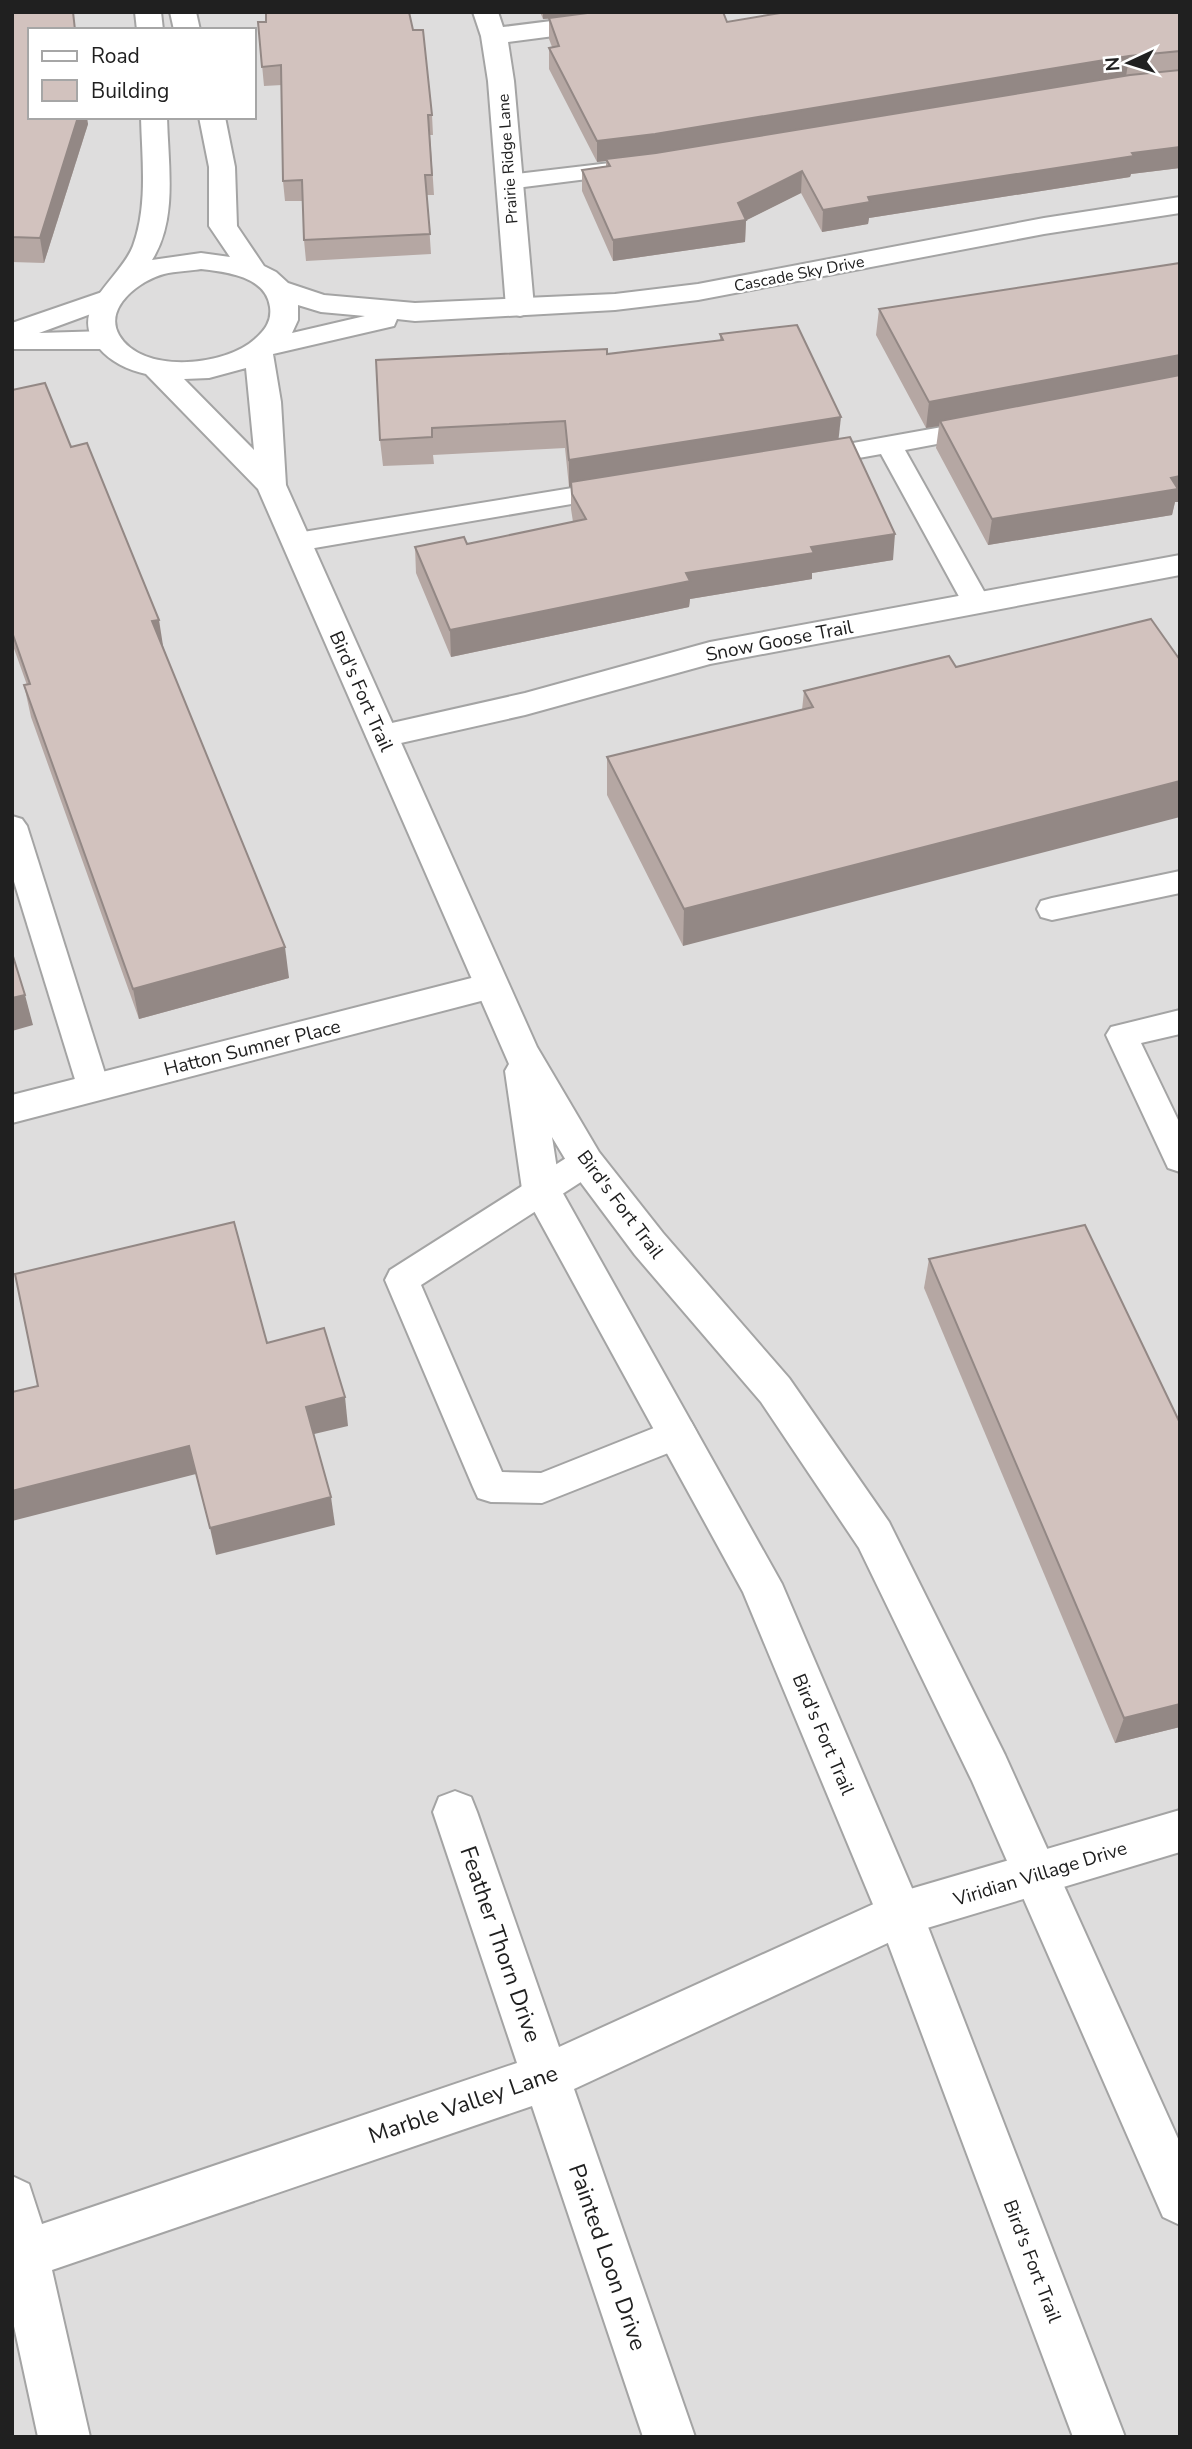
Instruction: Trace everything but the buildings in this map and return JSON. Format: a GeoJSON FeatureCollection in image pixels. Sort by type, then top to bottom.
{"type":"FeatureCollection","features":[{"type":"Feature","properties":{"kind":"street"},"geometry":{"type":"LineString","coordinates":[[489,24],[545,32],[677,12]]}},
{"type":"Feature","properties":{"kind":"street","name":"Prairie Ridge Lane"},"geometry":{"type":"LineString","coordinates":[[489,24],[501,81],[520,307]]}},
{"type":"Feature","properties":{"kind":"street"},"geometry":{"type":"LineString","coordinates":[[154,119],[156,210],[146,248],[101,312],[100,327],[107,340],[126,357],[156,368],[182,371],[236,362],[261,349],[277,334],[285,318],[285,303],[277,289],[253,271],[223,226],[222,167],[212,119]]}},
{"type":"Feature","properties":{"kind":"street","name":"Cascade Sky Drive"},"geometry":{"type":"LineString","coordinates":[[277,289],[321,303],[415,313],[615,302],[698,292],[1044,226],[1180,205]]}},
{"type":"Feature","properties":{"kind":"street"},"geometry":{"type":"LineString","coordinates":[[12,333],[116,291],[146,271],[172,264],[201,261],[229,264],[253,271]]}},
{"type":"Feature","properties":{"kind":"street","name":"Cascade Sky Drive"},"geometry":{"type":"LineString","coordinates":[[261,349],[415,313]]}},
{"type":"Feature","properties":{"kind":"street"},"geometry":{"type":"LineString","coordinates":[[12,342],[107,340]]}},
{"type":"Feature","properties":{"kind":"street","name":"Bird's Fort Trail"},"geometry":{"type":"LineString","coordinates":[[261,349],[271,485]]}},
{"type":"Feature","properties":{"kind":"street","name":"Bird's Fort Trail"},"geometry":{"type":"LineString","coordinates":[[156,368],[271,485],[520,1051],[586,1162],[649,1244],[775,1390],[874,1535],[989,1770],[1180,2200]]}},
{"type":"Feature","properties":{"kind":"street","name":"Snow Goose Trail"},"geometry":{"type":"LineString","coordinates":[[383,736],[525,704],[710,653],[1180,565]]}},
{"type":"Feature","properties":{"kind":"street","name":"Hatton Sumner Place"},"geometry":{"type":"LineString","coordinates":[[12,1110],[93,1086],[491,986]]}},
{"type":"Feature","properties":{"kind":"street","name":"Bird's Fort Trail"},"geometry":{"type":"LineString","coordinates":[[520,1051],[541,1189],[761,1584],[900,1914],[1099,2437]]}},
{"type":"Feature","properties":{"kind":"street","name":"Feather Thorn Drive"},"geometry":{"type":"LineString","coordinates":[[455,1812],[547,2077]]}},
{"type":"Feature","properties":{"kind":"street","name":"Viridian Village Drive"},"geometry":{"type":"LineString","coordinates":[[900,1914],[1180,1831]]}},
{"type":"Feature","properties":{"kind":"street","name":"Marble Valley Lane"},"geometry":{"type":"LineString","coordinates":[[18,2257],[547,2077],[900,1914]]}},
{"type":"Feature","properties":{"kind":"street","name":"Painted Loon Drive"},"geometry":{"type":"LineString","coordinates":[[547,2077],[669,2437]]}},
{"type":"Feature","properties":{"kind":"street"},"geometry":{"type":"LineString","coordinates":[[12,2201],[18,2257],[64,2437]]}},
{"type":"Feature","properties":{"kind":"lane"},"geometry":{"type":"LineString","coordinates":[[508,182],[654,165]]}},
{"type":"Feature","properties":{"kind":"lane"},"geometry":{"type":"LineString","coordinates":[[793,461],[1011,423]]}},
{"type":"Feature","properties":{"kind":"lane"},"geometry":{"type":"LineString","coordinates":[[890,446],[976,602]]}},
{"type":"Feature","properties":{"kind":"lane"},"geometry":{"type":"LineString","coordinates":[[297,542],[642,485]]}},
{"type":"Feature","properties":{"kind":"lane"},"geometry":{"type":"LineString","coordinates":[[12,826],[93,1086]]}},
{"type":"Feature","properties":{"kind":"lane"},"geometry":{"type":"LineString","coordinates":[[1052,909],[1180,882]]}},
{"type":"Feature","properties":{"kind":"lane"},"geometry":{"type":"LineString","coordinates":[[1174,1147],[1122,1035],[1180,1022]]}},
{"type":"Feature","properties":{"kind":"lane"},"geometry":{"type":"LineString","coordinates":[[586,1162],[402,1280],[491,1487],[541,1488],[679,1433]]}},
{"type":"Feature","properties":{"kind":"shaded area"},"geometry":{"type":"Polygon","coordinates":[[[12,12],[1180,12],[1180,2437],[12,2437],[12,12]]]}}]}
